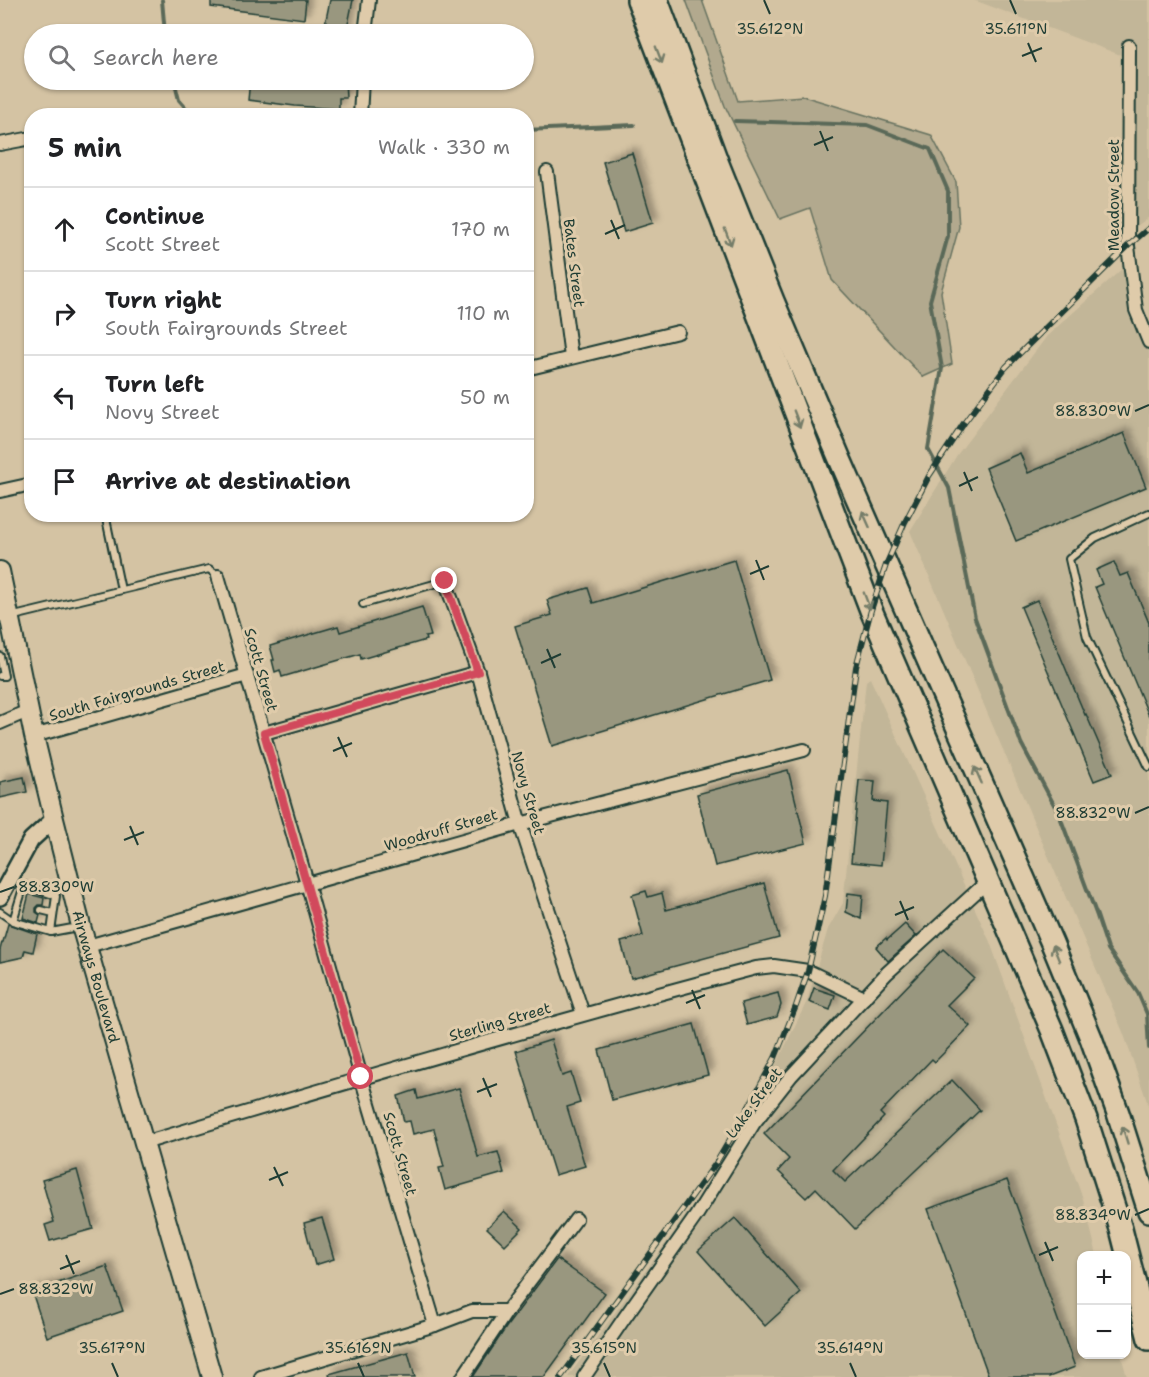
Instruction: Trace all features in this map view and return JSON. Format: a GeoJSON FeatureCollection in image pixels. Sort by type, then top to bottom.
{"type":"FeatureCollection","features":[{"type":"Feature","properties":{"kind":"highway"},"geometry":{"type":"LineString","coordinates":[[638,0],[870,610],[1052,1030],[1086,1119],[1121,1229],[1149,1339]]}},
{"type":"Feature","properties":{"kind":"highway"},"geometry":{"type":"LineString","coordinates":[[657,0],[718,164],[773,301],[1052,944],[1118,1113],[1149,1211]]}},
{"type":"Feature","properties":{"kind":"main road","name":"Airways Boulevard"},"geometry":{"type":"LineString","coordinates":[[0,571],[9,675],[30,710],[54,819],[64,894],[81,926],[88,946],[212,1377]]}},
{"type":"Feature","properties":{"kind":"street"},"geometry":{"type":"LineString","coordinates":[[366,24],[369,0]]}},
{"type":"Feature","properties":{"kind":"street","name":"Meadow Street"},"geometry":{"type":"LineString","coordinates":[[1129,46],[1128,246],[1136,310],[1149,342]]}},
{"type":"Feature","properties":{"kind":"street"},"geometry":{"type":"LineString","coordinates":[[360,108],[361,90]]}},
{"type":"Feature","properties":{"kind":"street"},"geometry":{"type":"LineString","coordinates":[[0,144],[24,140]]}},
{"type":"Feature","properties":{"kind":"street","name":"Bates Street"},"geometry":{"type":"LineString","coordinates":[[548,172],[571,357]]}},
{"type":"Feature","properties":{"kind":"street"},"geometry":{"type":"LineString","coordinates":[[534,367],[678,332]]}},
{"type":"Feature","properties":{"kind":"street"},"geometry":{"type":"LineString","coordinates":[[0,490],[24,486]]}},
{"type":"Feature","properties":{"kind":"street","name":"Scott Street"},"geometry":{"type":"LineString","coordinates":[[218,576],[361,1077],[435,1325]]}},
{"type":"Feature","properties":{"kind":"street","name":"Novy Street"},"geometry":{"type":"LineString","coordinates":[[445,581],[478,672],[520,824],[583,1014]]}},
{"type":"Feature","properties":{"kind":"street"},"geometry":{"type":"LineString","coordinates":[[264,733],[478,672]]}},
{"type":"Feature","properties":{"kind":"street","name":"South Fairgrounds Street"},"geometry":{"type":"LineString","coordinates":[[34,736],[247,675]]}},
{"type":"Feature","properties":{"kind":"street"},"geometry":{"type":"LineString","coordinates":[[0,723],[30,710]]}},
{"type":"Feature","properties":{"kind":"street","name":"Woodruff Street"},"geometry":{"type":"LineString","coordinates":[[88,946],[520,824],[804,750]]}},
{"type":"Feature","properties":{"kind":"street"},"geometry":{"type":"LineString","coordinates":[[0,897],[17,882],[31,840],[54,819]]}},
{"type":"Feature","properties":{"kind":"street","name":"Lake Street"},"geometry":{"type":"LineString","coordinates":[[584,1377],[696,1216],[754,1123],[791,1076],[887,974],[988,881]]}},
{"type":"Feature","properties":{"kind":"street","name":"Sterling Street"},"geometry":{"type":"LineString","coordinates":[[144,1143],[361,1077],[756,968],[774,966],[808,971],[864,998]]}},
{"type":"Feature","properties":{"kind":"street"},"geometry":{"type":"LineString","coordinates":[[464,1377],[507,1311],[576,1219]]}},
{"type":"Feature","properties":{"kind":"street"},"geometry":{"type":"LineString","coordinates":[[261,1377],[435,1325],[472,1311],[507,1311]]}},
{"type":"Feature","properties":{"kind":"lane"},"geometry":{"type":"LineString","coordinates":[[1149,513],[1095,538],[1069,559],[1088,637],[1149,767]]}},
{"type":"Feature","properties":{"kind":"lane"},"geometry":{"type":"LineString","coordinates":[[107,522],[121,590]]}},
{"type":"Feature","properties":{"kind":"lane"},"geometry":{"type":"LineString","coordinates":[[5,618],[208,569],[218,576]]}},
{"type":"Feature","properties":{"kind":"lane"},"geometry":{"type":"LineString","coordinates":[[363,604],[445,581]]}},
{"type":"Feature","properties":{"kind":"lane"},"geometry":{"type":"LineString","coordinates":[[0,656],[9,675]]}},
{"type":"Feature","properties":{"kind":"lane"},"geometry":{"type":"LineString","coordinates":[[13,921],[18,903],[17,882],[64,894],[53,913],[51,932]]}},
{"type":"Feature","properties":{"kind":"lane"},"geometry":{"type":"LineString","coordinates":[[18,903],[26,905]]}},
{"type":"Feature","properties":{"kind":"lane"},"geometry":{"type":"LineString","coordinates":[[41,910],[53,913]]}},
{"type":"Feature","properties":{"kind":"lane"},"geometry":{"type":"LineString","coordinates":[[0,912],[13,921],[51,932],[81,926]]}},
{"type":"Feature","properties":{"kind":"shaded area"},"geometry":{"type":"Polygon","coordinates":[[[686,0],[702,0],[738,101],[803,96],[931,135],[956,182],[959,227],[941,292],[952,364],[923,377],[832,280],[810,208],[780,219],[725,106],[686,0]]]}},
{"type":"Feature","properties":{"kind":"shaded area"},"geometry":{"type":"Polygon","coordinates":[[[974,0],[1149,0],[1149,217],[1133,229],[1134,60],[974,0]]]}},
{"type":"Feature","properties":{"kind":"shaded area"},"geometry":{"type":"Polygon","coordinates":[[[1123,268],[1149,334],[1149,1107],[1123,1032],[910,531],[957,455],[1047,336],[1123,268]]]}},
{"type":"Feature","properties":{"kind":"shaded area"},"geometry":{"type":"Polygon","coordinates":[[[870,678],[990,942],[1083,1199],[1096,1251],[1077,1251],[1077,1359],[1122,1359],[1127,1377],[568,1377],[671,1236],[746,1127],[807,1001],[828,929],[843,903],[866,681],[870,678]]]}},
{"type":"Feature","properties":{"kind":"building"},"geometry":{"type":"Polygon","coordinates":[[[211,0],[306,0],[304,19],[211,7],[211,0]]]}},
{"type":"Feature","properties":{"kind":"building"},"geometry":{"type":"Polygon","coordinates":[[[330,0],[353,0],[348,24],[325,24],[330,0]]]}},
{"type":"Feature","properties":{"kind":"building"},"geometry":{"type":"Polygon","coordinates":[[[249,90],[346,90],[346,98],[339,98],[339,108],[295,106],[248,100],[249,90]]]}},
{"type":"Feature","properties":{"kind":"building"},"geometry":{"type":"Polygon","coordinates":[[[632,153],[653,223],[624,232],[603,162],[632,153]]]}},
{"type":"Feature","properties":{"kind":"building"},"geometry":{"type":"Polygon","coordinates":[[[1124,433],[1146,487],[1016,541],[986,468],[1020,453],[1028,473],[1124,433]]]}},
{"type":"Feature","properties":{"kind":"building"},"geometry":{"type":"Polygon","coordinates":[[[734,560],[770,680],[552,746],[515,626],[552,615],[547,600],[588,588],[593,603],[734,560]]]}},
{"type":"Feature","properties":{"kind":"building"},"geometry":{"type":"Polygon","coordinates":[[[1114,562],[1120,576],[1128,573],[1149,623],[1149,716],[1095,587],[1102,584],[1096,570],[1114,562]]]}},
{"type":"Feature","properties":{"kind":"building"},"geometry":{"type":"Polygon","coordinates":[[[1037,600],[1112,774],[1094,781],[1021,607],[1037,600]]]}},
{"type":"Feature","properties":{"kind":"building"},"geometry":{"type":"Polygon","coordinates":[[[422,607],[431,636],[425,637],[426,640],[361,659],[360,654],[282,677],[280,670],[275,672],[270,646],[338,626],[340,632],[422,607]]]}},
{"type":"Feature","properties":{"kind":"building"},"geometry":{"type":"Polygon","coordinates":[[[788,770],[806,843],[715,866],[697,794],[788,770]]]}},
{"type":"Feature","properties":{"kind":"building"},"geometry":{"type":"Polygon","coordinates":[[[24,777],[27,792],[0,798],[0,782],[24,777]]]}},
{"type":"Feature","properties":{"kind":"building"},"geometry":{"type":"Polygon","coordinates":[[[859,780],[875,781],[873,801],[887,803],[881,865],[851,862],[859,780]]]}},
{"type":"Feature","properties":{"kind":"building"},"geometry":{"type":"Polygon","coordinates":[[[764,883],[779,938],[631,978],[621,942],[643,936],[632,895],[646,891],[648,897],[662,893],[666,910],[764,883]]]}},
{"type":"Feature","properties":{"kind":"building"},"geometry":{"type":"Polygon","coordinates":[[[848,893],[863,895],[861,919],[846,912],[848,893]]]}},
{"type":"Feature","properties":{"kind":"building"},"geometry":{"type":"Polygon","coordinates":[[[29,894],[44,898],[43,905],[36,908],[36,912],[40,915],[38,923],[23,918],[29,894]]]}},
{"type":"Feature","properties":{"kind":"building"},"geometry":{"type":"Polygon","coordinates":[[[8,924],[37,934],[33,952],[25,950],[23,957],[0,962],[0,950],[8,924]]]}},
{"type":"Feature","properties":{"kind":"building"},"geometry":{"type":"Polygon","coordinates":[[[905,924],[916,936],[888,961],[876,947],[905,924]]]}},
{"type":"Feature","properties":{"kind":"building"},"geometry":{"type":"Polygon","coordinates":[[[943,949],[974,978],[947,1005],[970,1026],[935,1062],[932,1059],[880,1113],[884,1117],[833,1170],[845,1182],[952,1080],[980,1110],[855,1229],[816,1188],[806,1198],[778,1171],[789,1159],[764,1134],[943,949]]]}},
{"type":"Feature","properties":{"kind":"building"},"geometry":{"type":"Polygon","coordinates":[[[814,988],[835,995],[830,1010],[809,1002],[814,988]]]}},
{"type":"Feature","properties":{"kind":"building"},"geometry":{"type":"Polygon","coordinates":[[[778,993],[781,1005],[777,1017],[747,1025],[741,1003],[778,993]]]}},
{"type":"Feature","properties":{"kind":"building"},"geometry":{"type":"Polygon","coordinates":[[[694,1024],[708,1075],[612,1100],[599,1050],[694,1024]]]}},
{"type":"Feature","properties":{"kind":"building"},"geometry":{"type":"Polygon","coordinates":[[[551,1040],[562,1076],[571,1073],[580,1103],[567,1107],[585,1166],[555,1175],[516,1051],[551,1040]]]}},
{"type":"Feature","properties":{"kind":"building"},"geometry":{"type":"Polygon","coordinates":[[[459,1088],[478,1157],[498,1152],[504,1173],[445,1190],[439,1168],[444,1167],[434,1129],[413,1134],[410,1121],[404,1122],[398,1096],[416,1090],[418,1099],[459,1088]]]}},
{"type":"Feature","properties":{"kind":"building"},"geometry":{"type":"Polygon","coordinates":[[[77,1170],[93,1229],[50,1241],[45,1225],[54,1222],[42,1180],[77,1170]]]}},
{"type":"Feature","properties":{"kind":"building"},"geometry":{"type":"Polygon","coordinates":[[[1007,1180],[1075,1367],[1049,1377],[989,1377],[928,1209],[1007,1180]]]}},
{"type":"Feature","properties":{"kind":"building"},"geometry":{"type":"Polygon","coordinates":[[[504,1211],[522,1228],[505,1245],[487,1228],[504,1211]]]}},
{"type":"Feature","properties":{"kind":"building"},"geometry":{"type":"Polygon","coordinates":[[[322,1218],[334,1259],[315,1265],[304,1223],[322,1218]]]}},
{"type":"Feature","properties":{"kind":"building"},"geometry":{"type":"Polygon","coordinates":[[[735,1218],[801,1293],[765,1326],[698,1251],[735,1218]]]}},
{"type":"Feature","properties":{"kind":"building"},"geometry":{"type":"Polygon","coordinates":[[[557,1259],[605,1293],[544,1377],[473,1377],[507,1326],[557,1259]]]}},
{"type":"Feature","properties":{"kind":"building"},"geometry":{"type":"Polygon","coordinates":[[[107,1266],[123,1311],[47,1337],[32,1292],[107,1266]]]}},
{"type":"Feature","properties":{"kind":"building"},"geometry":{"type":"Polygon","coordinates":[[[408,1352],[415,1377],[330,1377],[329,1374],[408,1352]]]}},
{"type":"Feature","properties":{"kind":"waterway"},"geometry":{"type":"LineString","coordinates":[[162,0],[164,24]]}},
{"type":"Feature","properties":{"kind":"waterway"},"geometry":{"type":"LineString","coordinates":[[176,90],[179,100],[186,108]]}},
{"type":"Feature","properties":{"kind":"waterway"},"geometry":{"type":"LineString","coordinates":[[735,121],[867,125],[930,149],[948,191],[948,236],[930,301],[942,368],[928,449],[949,488],[975,618],[1021,743],[1059,814],[1108,949],[1138,993],[1147,1014],[1149,1048]]}},
{"type":"Feature","properties":{"kind":"waterway"},"geometry":{"type":"LineString","coordinates":[[534,130],[634,125]]}},
{"type":"Feature","properties":{"kind":"railway"},"geometry":{"type":"LineString","coordinates":[[561,1377],[716,1163],[775,1058],[796,1006],[808,971],[825,896],[856,667],[886,565],[905,522],[929,476],[964,423],[1006,367],[1149,228]]}},
{"type":"Feature","properties":{"kind":"route"},"geometry":{"type":"LineString","coordinates":[[361,1077],[264,733],[478,672],[445,581]]}}]}
